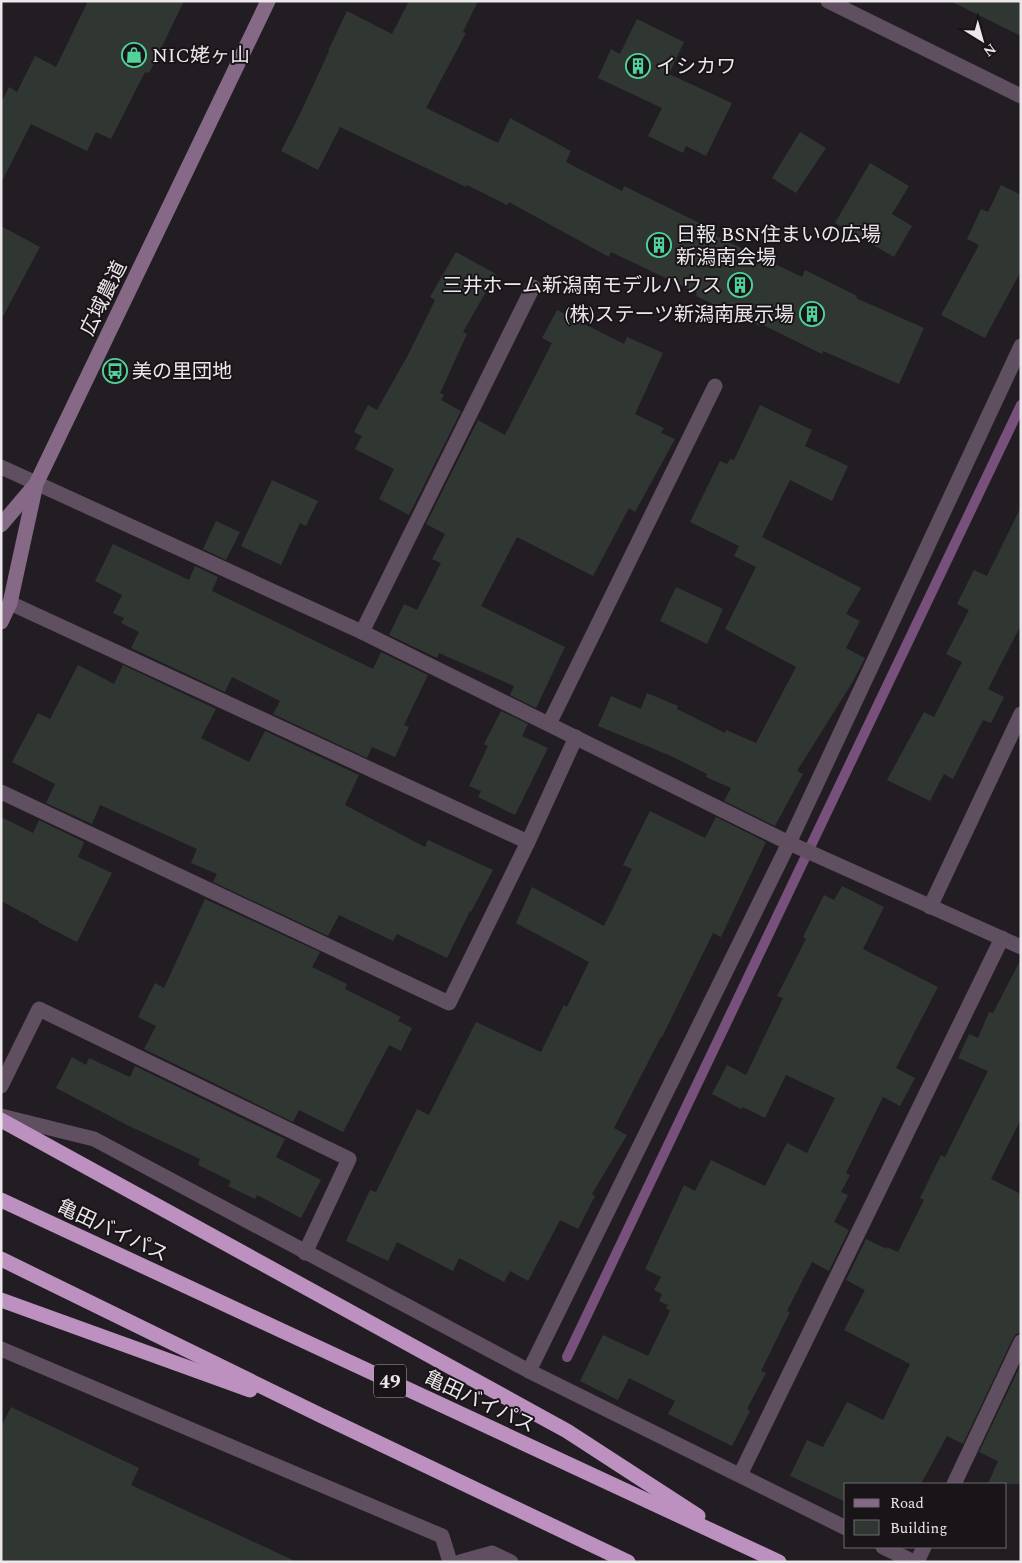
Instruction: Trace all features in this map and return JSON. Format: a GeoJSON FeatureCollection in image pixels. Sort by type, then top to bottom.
{"type":"FeatureCollection","features":[{"type":"Feature","properties":{"kind":"highway"},"geometry":{"type":"LineString","coordinates":[[1,1120],[567,1432],[744,1546]]}},
{"type":"Feature","properties":{"kind":"highway","name":"亀田バイパス"},"geometry":{"type":"LineString","coordinates":[[1,1200],[779,1562]]}},
{"type":"Feature","properties":{"kind":"highway"},"geometry":{"type":"LineString","coordinates":[[1,1259],[322,1416],[628,1562]]}},
{"type":"Feature","properties":{"kind":"highway"},"geometry":{"type":"LineString","coordinates":[[1,1300],[322,1416]]}},
{"type":"Feature","properties":{"kind":"street","name":"広域農道"},"geometry":{"type":"LineString","coordinates":[[1,622],[10,603],[36,484],[268,1]]}},
{"type":"Feature","properties":{"kind":"street"},"geometry":{"type":"LineString","coordinates":[[828,1],[1021,96]]}},
{"type":"Feature","properties":{"kind":"street"},"geometry":{"type":"LineString","coordinates":[[362,632],[533,287]]}},
{"type":"Feature","properties":{"kind":"street"},"geometry":{"type":"LineString","coordinates":[[529,1371],[796,846],[1021,346]]}},
{"type":"Feature","properties":{"kind":"street"},"geometry":{"type":"LineString","coordinates":[[549,724],[715,386]]}},
{"type":"Feature","properties":{"kind":"street"},"geometry":{"type":"LineString","coordinates":[[1,467],[362,632],[796,846],[1021,947]]}},
{"type":"Feature","properties":{"kind":"street"},"geometry":{"type":"LineString","coordinates":[[1,525],[36,484]]}},
{"type":"Feature","properties":{"kind":"street"},"geometry":{"type":"LineString","coordinates":[[10,603],[528,842]]}},
{"type":"Feature","properties":{"kind":"street"},"geometry":{"type":"LineString","coordinates":[[930,907],[1021,714]]}},
{"type":"Feature","properties":{"kind":"street"},"geometry":{"type":"LineString","coordinates":[[1,792],[449,1003],[528,842],[576,737]]}},
{"type":"Feature","properties":{"kind":"street"},"geometry":{"type":"LineString","coordinates":[[740,1476],[1002,938]]}},
{"type":"Feature","properties":{"kind":"street"},"geometry":{"type":"LineString","coordinates":[[1,1086],[38,1009],[349,1159],[305,1253]]}},
{"type":"Feature","properties":{"kind":"street"},"geometry":{"type":"LineString","coordinates":[[1,1116],[94,1139],[529,1371],[844,1527]]}},
{"type":"Feature","properties":{"kind":"street"},"geometry":{"type":"LineString","coordinates":[[954,1483],[1021,1342]]}},
{"type":"Feature","properties":{"kind":"street"},"geometry":{"type":"LineString","coordinates":[[1,1349],[442,1536],[450,1562]]}},
{"type":"Feature","properties":{"kind":"street"},"geometry":{"type":"LineString","coordinates":[[885,1548],[915,1562],[923,1548]]}},
{"type":"Feature","properties":{"kind":"street"},"geometry":{"type":"LineString","coordinates":[[460,1562],[492,1553],[511,1562]]}},
{"type":"Feature","properties":{"kind":"building"},"geometry":{"type":"Polygon","coordinates":[[[88,1],[184,1],[149,73],[145,72],[111,139],[96,132],[87,151],[31,124],[1,183],[1,103],[9,87],[17,92],[35,56],[56,67],[88,1]]]}},
{"type":"Feature","properties":{"kind":"building"},"geometry":{"type":"Polygon","coordinates":[[[409,1],[478,1],[463,32],[466,33],[426,108],[498,143],[510,118],[571,151],[566,162],[622,191],[624,186],[718,232],[716,236],[802,277],[805,270],[857,296],[856,298],[924,328],[899,384],[823,351],[822,354],[761,324],[760,326],[696,296],[697,293],[611,252],[609,257],[509,202],[507,205],[467,185],[466,187],[340,127],[318,170],[281,151],[347,11],[392,34],[409,1]]]}},
{"type":"Feature","properties":{"kind":"building"},"geometry":{"type":"Polygon","coordinates":[[[950,1],[1021,1],[1021,36],[950,1]]]}},
{"type":"Feature","properties":{"kind":"building"},"geometry":{"type":"Polygon","coordinates":[[[637,19],[684,42],[669,74],[732,103],[706,156],[686,146],[683,153],[648,136],[662,108],[598,78],[611,49],[620,54],[637,19]]]}},
{"type":"Feature","properties":{"kind":"building"},"geometry":{"type":"Polygon","coordinates":[[[800,132],[826,148],[796,193],[772,178],[800,132]]]}},
{"type":"Feature","properties":{"kind":"building"},"geometry":{"type":"Polygon","coordinates":[[[870,163],[909,186],[892,214],[912,226],[894,257],[835,223],[870,163]]]}},
{"type":"Feature","properties":{"kind":"building"},"geometry":{"type":"Polygon","coordinates":[[[1001,185],[1021,195],[1021,271],[985,338],[941,315],[979,245],[967,239],[981,209],[988,212],[1001,185]]]}},
{"type":"Feature","properties":{"kind":"building"},"geometry":{"type":"Polygon","coordinates":[[[1,226],[40,247],[1,320],[1,226]]]}},
{"type":"Feature","properties":{"kind":"building"},"geometry":{"type":"Polygon","coordinates":[[[456,252],[496,274],[463,332],[467,334],[440,393],[444,395],[441,400],[461,411],[409,515],[379,499],[394,469],[355,449],[362,436],[354,432],[368,405],[377,410],[408,355],[435,300],[430,297],[456,252]]]}},
{"type":"Feature","properties":{"kind":"building"},"geometry":{"type":"Polygon","coordinates":[[[557,310],[624,344],[627,337],[663,353],[635,414],[664,428],[661,433],[675,439],[635,512],[629,508],[593,576],[517,537],[481,606],[565,647],[536,708],[510,695],[514,686],[439,653],[437,658],[389,635],[404,604],[417,610],[441,563],[432,559],[445,534],[426,524],[478,420],[505,435],[552,343],[542,338],[557,310]]]}},
{"type":"Feature","properties":{"kind":"building"},"geometry":{"type":"Polygon","coordinates":[[[760,405],[812,430],[805,446],[848,466],[832,501],[790,480],[762,537],[861,588],[846,614],[860,621],[846,648],[865,658],[852,683],[797,771],[803,774],[775,826],[724,801],[731,788],[706,777],[707,774],[671,756],[598,726],[611,696],[641,709],[647,693],[678,706],[677,709],[725,733],[726,730],[756,743],[796,667],[725,629],[756,567],[734,556],[739,546],[690,522],[720,461],[727,464],[730,459],[734,460],[760,405]]]}},
{"type":"Feature","properties":{"kind":"building"},"geometry":{"type":"Polygon","coordinates":[[[272,480],[318,501],[306,526],[300,523],[281,565],[241,546],[272,480]]]}},
{"type":"Feature","properties":{"kind":"building"},"geometry":{"type":"Polygon","coordinates":[[[1021,507],[1021,625],[988,689],[1004,697],[991,723],[983,720],[953,779],[944,774],[930,801],[887,780],[924,712],[934,717],[962,662],[946,654],[969,610],[957,604],[974,570],[987,576],[1021,507]]]}},
{"type":"Feature","properties":{"kind":"building"},"geometry":{"type":"Polygon","coordinates":[[[216,521],[240,532],[226,560],[203,549],[216,521]]]}},
{"type":"Feature","properties":{"kind":"building"},"geometry":{"type":"Polygon","coordinates":[[[113,544],[189,580],[195,566],[218,577],[212,591],[373,669],[381,652],[428,675],[404,725],[409,727],[395,757],[372,747],[367,758],[273,714],[280,701],[232,677],[225,692],[131,648],[139,632],[121,623],[124,618],[113,613],[122,595],[95,581],[113,544]]]}},
{"type":"Feature","properties":{"kind":"building"},"geometry":{"type":"Polygon","coordinates":[[[676,587],[723,609],[707,644],[660,621],[676,587]]]}},
{"type":"Feature","properties":{"kind":"building"},"geometry":{"type":"Polygon","coordinates":[[[78,665],[114,684],[123,665],[216,709],[201,738],[249,762],[265,731],[359,775],[345,805],[425,847],[428,840],[493,870],[447,958],[397,934],[393,941],[339,915],[328,936],[213,882],[217,874],[191,863],[197,849],[100,805],[92,824],[46,803],[55,784],[12,762],[38,713],[50,719],[78,665]]]}},
{"type":"Feature","properties":{"kind":"building"},"geometry":{"type":"Polygon","coordinates":[[[501,711],[528,724],[522,736],[548,748],[515,815],[478,797],[481,791],[469,786],[488,746],[484,744],[501,711]]]}},
{"type":"Feature","properties":{"kind":"building"},"geometry":{"type":"Polygon","coordinates":[[[650,811],[705,838],[716,817],[766,842],[721,937],[713,933],[662,1037],[614,1128],[627,1135],[592,1194],[595,1196],[578,1229],[560,1220],[528,1281],[510,1271],[504,1282],[459,1258],[453,1271],[397,1242],[388,1261],[346,1241],[370,1190],[376,1192],[417,1109],[429,1115],[476,1022],[541,1052],[564,1005],[567,1007],[589,962],[516,923],[532,887],[604,926],[632,869],[623,865],[650,811]]]}},
{"type":"Feature","properties":{"kind":"building"},"geometry":{"type":"Polygon","coordinates":[[[1,817],[33,833],[39,820],[84,842],[78,857],[112,873],[77,942],[1,901],[1,817]]]}},
{"type":"Feature","properties":{"kind":"building"},"geometry":{"type":"Polygon","coordinates":[[[842,886],[884,907],[863,949],[938,987],[896,1068],[915,1078],[900,1106],[883,1097],[846,1173],[850,1175],[841,1192],[848,1195],[834,1222],[849,1230],[829,1271],[812,1262],[787,1311],[790,1312],[761,1371],[766,1373],[747,1409],[750,1411],[732,1446],[668,1414],[675,1401],[629,1378],[618,1400],[580,1381],[603,1335],[648,1356],[670,1311],[666,1308],[668,1305],[659,1301],[662,1294],[654,1290],[661,1277],[645,1269],[684,1185],[695,1191],[711,1160],[765,1186],[787,1143],[807,1153],[835,1098],[786,1075],[765,1118],[743,1107],[741,1109],[712,1094],[727,1065],[746,1075],[783,998],[777,996],[806,939],[803,937],[824,895],[834,900],[842,886]]]}},
{"type":"Feature","properties":{"kind":"building"},"geometry":{"type":"Polygon","coordinates":[[[205,899],[320,952],[312,967],[347,984],[345,989],[401,1017],[398,1021],[412,1028],[401,1051],[389,1045],[343,1132],[299,1110],[293,1122],[144,1049],[156,1026],[138,1017],[155,983],[164,988],[205,899]]]}},
{"type":"Feature","properties":{"kind":"building"},"geometry":{"type":"Polygon","coordinates":[[[1021,959],[1021,1119],[991,1179],[1021,1194],[1021,1333],[1016,1334],[1013,1338],[963,1444],[947,1436],[922,1483],[844,1483],[844,1501],[790,1476],[807,1440],[823,1447],[847,1402],[883,1420],[910,1364],[844,1330],[865,1290],[846,1280],[866,1239],[898,1252],[924,1200],[920,1198],[941,1155],[945,1157],[988,1071],[958,1058],[969,1034],[978,1038],[989,1012],[993,1013],[1021,959]]]}},
{"type":"Feature","properties":{"kind":"building"},"geometry":{"type":"Polygon","coordinates":[[[72,1057],[86,1065],[89,1058],[130,1077],[135,1066],[285,1139],[276,1157],[321,1180],[301,1218],[257,1195],[255,1199],[228,1186],[231,1181],[198,1165],[200,1159],[127,1125],[56,1088],[72,1057]]]}},
{"type":"Feature","properties":{"kind":"building"},"geometry":{"type":"Polygon","coordinates":[[[1021,1364],[1021,1484],[988,1483],[998,1461],[979,1452],[1021,1364]]]}},
{"type":"Feature","properties":{"kind":"building"},"geometry":{"type":"Polygon","coordinates":[[[11,1407],[139,1468],[131,1485],[297,1562],[1,1562],[1,1427],[11,1407]]]}},
{"type":"Feature","properties":{"kind":"waterway"},"geometry":{"type":"LineString","coordinates":[[567,1357],[1021,405]]}},
{"type":"Feature","properties":{"kind":"place","name":"NIC姥ヶ山"},"geometry":{"type":"Point","coordinates":[134,55]}},
{"type":"Feature","properties":{"kind":"place","name":"イシカワ"},"geometry":{"type":"Point","coordinates":[638,66]}},
{"type":"Feature","properties":{"kind":"place","name":"日報 BSN住まいの広場 新潟南会場"},"geometry":{"type":"Point","coordinates":[659,245]}},
{"type":"Feature","properties":{"kind":"place","name":"三井ホーム新潟南モデルハウス"},"geometry":{"type":"Point","coordinates":[740,285]}},
{"type":"Feature","properties":{"kind":"place","name":"(株)ステーツ新潟南展示場"},"geometry":{"type":"Point","coordinates":[812,314]}},
{"type":"Feature","properties":{"kind":"place","name":"美の里団地"},"geometry":{"type":"Point","coordinates":[115,371]}}]}
